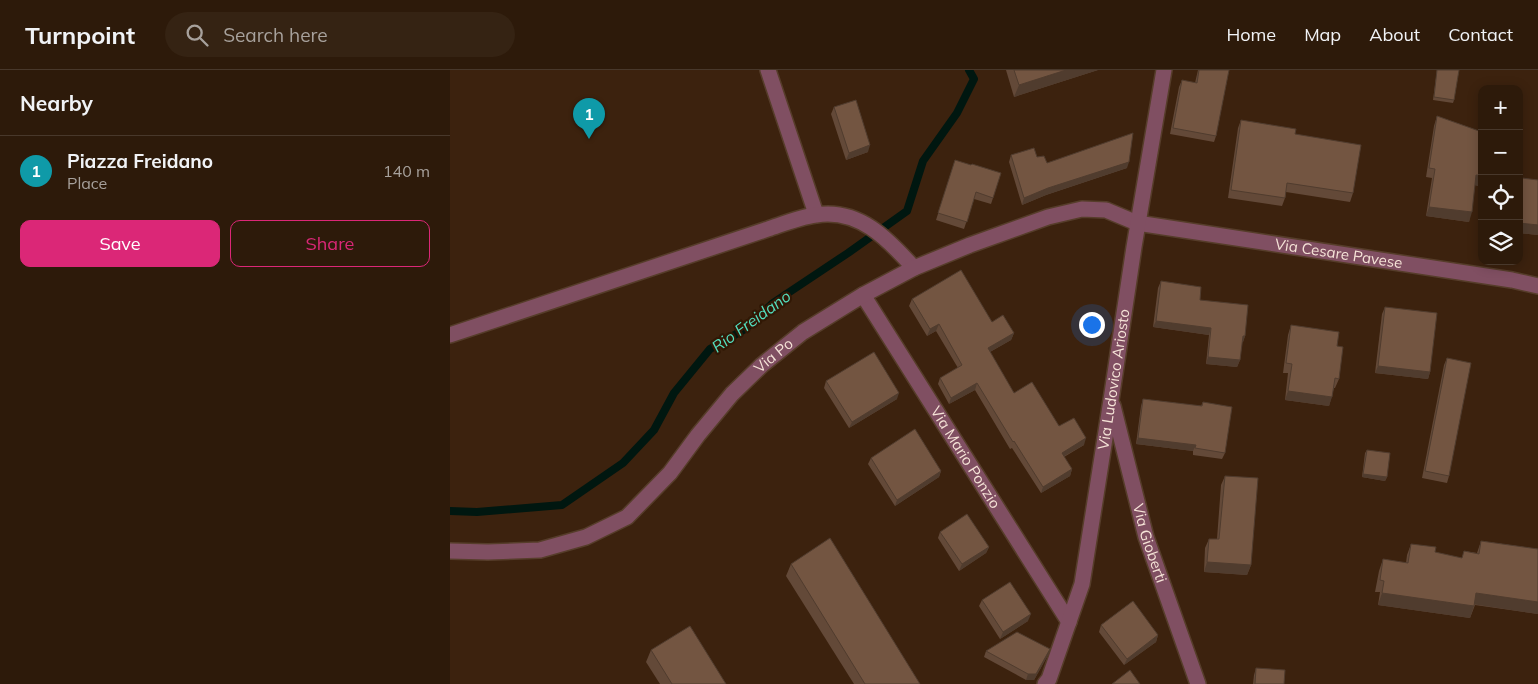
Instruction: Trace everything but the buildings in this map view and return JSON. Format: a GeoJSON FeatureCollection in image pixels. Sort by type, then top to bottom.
{"type":"FeatureCollection","features":[{"type":"Feature","properties":{"kind":"street"},"geometry":{"type":"LineString","coordinates":[[768,70],[816,214]]}},
{"type":"Feature","properties":{"kind":"street","name":"Via Ludovico Ariosto"},"geometry":{"type":"LineString","coordinates":[[1045,684],[1049,679],[1082,584],[1138,223],[1164,70]]}},
{"type":"Feature","properties":{"kind":"street","name":"Via Po"},"geometry":{"type":"LineString","coordinates":[[450,552],[540,550],[586,536],[627,518],[670,474],[698,435],[732,394],[756,371],[803,332],[863,295],[914,268],[970,245],[1048,217],[1082,209],[1106,210],[1138,223]]}},
{"type":"Feature","properties":{"kind":"street"},"geometry":{"type":"LineString","coordinates":[[450,335],[816,214],[835,214],[860,220],[895,247],[914,268]]}},
{"type":"Feature","properties":{"kind":"street","name":"Via Cesare Pavese"},"geometry":{"type":"LineString","coordinates":[[1138,223],[1512,280],[1538,286]]}},
{"type":"Feature","properties":{"kind":"street","name":"Via Mario Ponzio"},"geometry":{"type":"LineString","coordinates":[[863,295],[1068,622]]}},
{"type":"Feature","properties":{"kind":"street","name":"Via Gioberti"},"geometry":{"type":"LineString","coordinates":[[1112,400],[1146,537],[1198,684]]}},
{"type":"Feature","properties":{"kind":"waterway","name":"Rio Freidano"},"geometry":{"type":"LineString","coordinates":[[450,511],[477,512],[562,505],[623,463],[654,430],[674,393],[710,349],[745,329],[773,303],[907,211],[923,161],[957,113],[974,79],[969,70]]}},
{"type":"Feature","properties":{"kind":"place","name":"Piazza Freidano"},"geometry":{"type":"Point","coordinates":[589,139]}}]}
